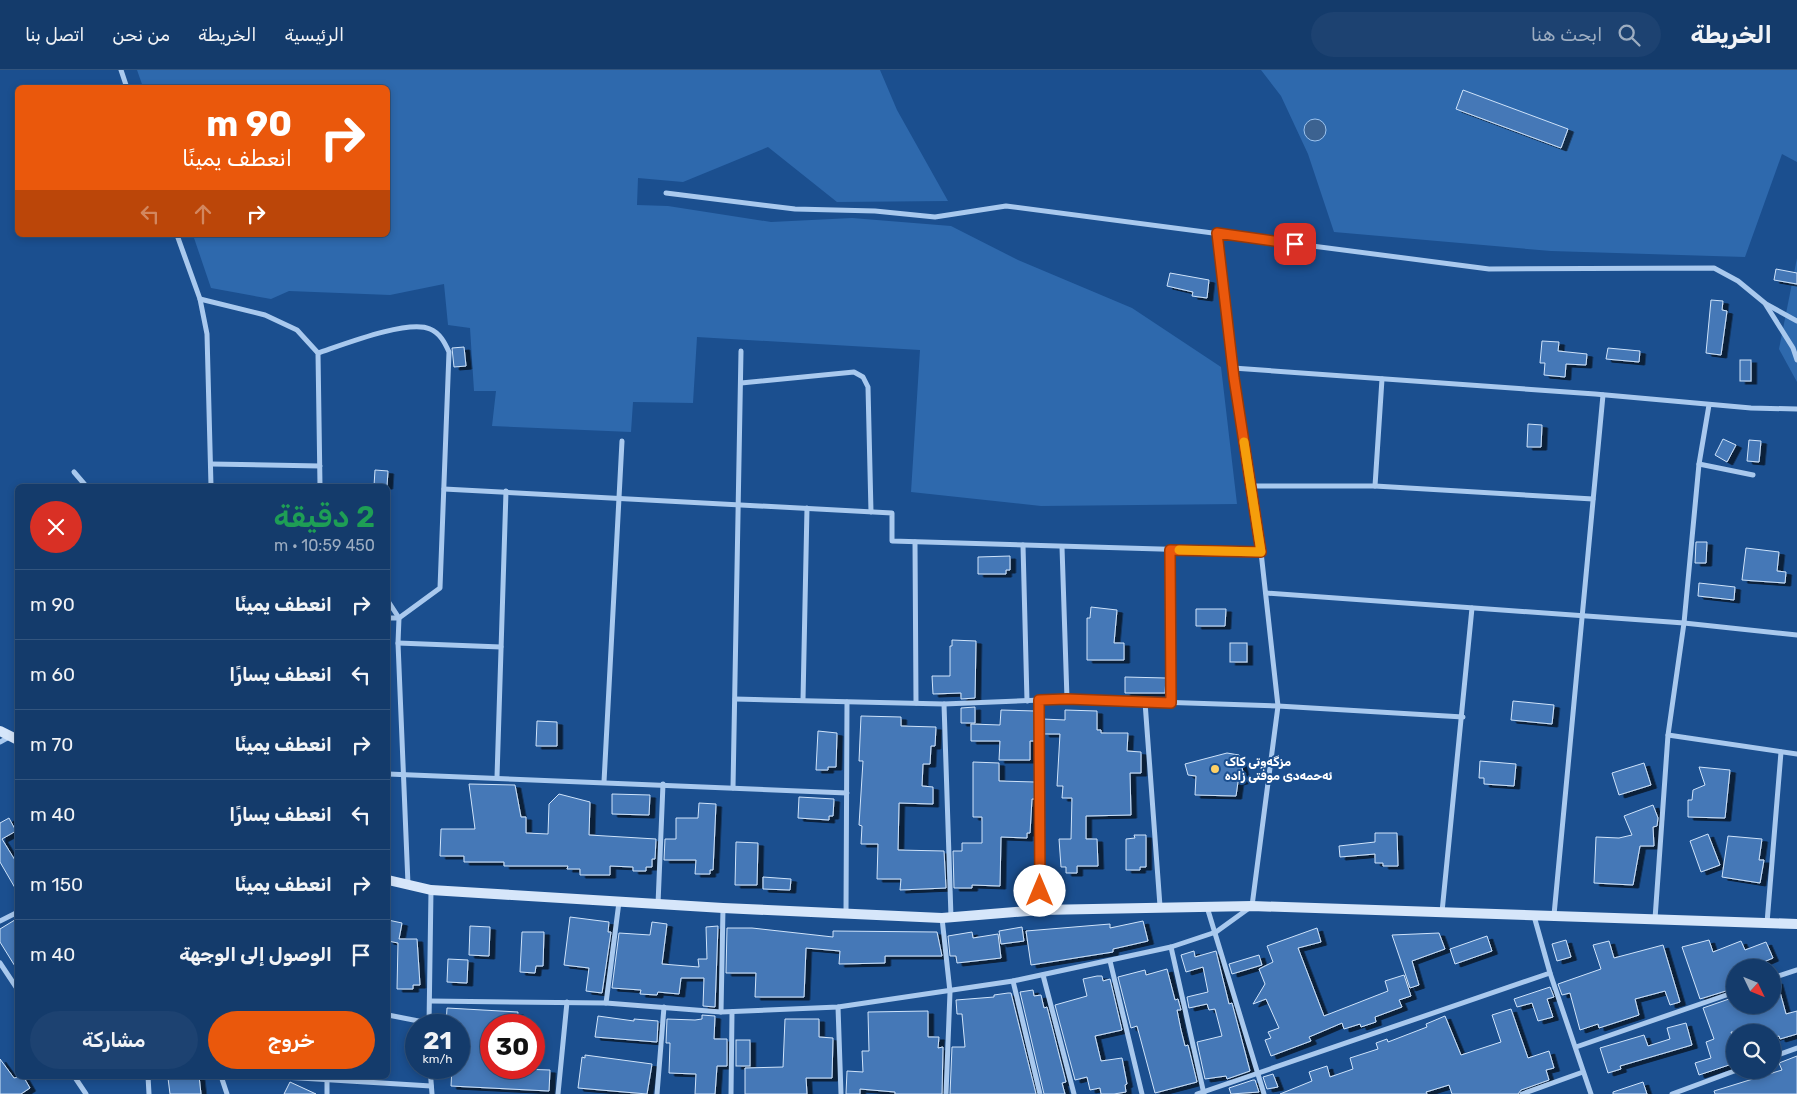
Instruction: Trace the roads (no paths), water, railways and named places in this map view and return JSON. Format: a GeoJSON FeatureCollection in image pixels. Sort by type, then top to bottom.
{"type":"FeatureCollection","features":[{"type":"Feature","properties":{"kind":"street"},"geometry":{"type":"LineString","coordinates":[[122,70],[126,85]]}},
{"type":"Feature","properties":{"kind":"street"},"geometry":{"type":"LineString","coordinates":[[666,193],[795,208],[875,211],[935,217],[1006,206],[1490,269],[1714,268],[1738,281],[1766,304],[1797,321]]}},
{"type":"Feature","properties":{"kind":"street"},"geometry":{"type":"LineString","coordinates":[[430,1001],[606,1003],[721,1012],[838,1007],[950,992],[1013,981],[1171,947],[1216,932],[1252,906],[1278,706],[1261,552],[1233,368],[1217,233]]}},
{"type":"Feature","properties":{"kind":"street"},"geometry":{"type":"LineString","coordinates":[[178,237],[200,299],[207,334],[211,484]]}},
{"type":"Feature","properties":{"kind":"street"},"geometry":{"type":"LineString","coordinates":[[200,299],[265,316],[297,330],[318,353],[320,484]]}},
{"type":"Feature","properties":{"kind":"street"},"geometry":{"type":"LineString","coordinates":[[1766,304],[1794,348],[1797,360]]}},
{"type":"Feature","properties":{"kind":"street"},"geometry":{"type":"LineString","coordinates":[[318,353],[369,336],[412,327],[430,328],[443,339],[449,352],[440,588],[399,618],[390,618]]}},
{"type":"Feature","properties":{"kind":"street"},"geometry":{"type":"LineString","coordinates":[[733,788],[741,351]]}},
{"type":"Feature","properties":{"kind":"street"},"geometry":{"type":"LineString","coordinates":[[1233,368],[1603,395],[1709,405],[1797,410]]}},
{"type":"Feature","properties":{"kind":"street"},"geometry":{"type":"LineString","coordinates":[[741,383],[854,372],[863,377],[868,387],[871,512]]}},
{"type":"Feature","properties":{"kind":"street"},"geometry":{"type":"LineString","coordinates":[[1376,486],[1382,379]]}},
{"type":"Feature","properties":{"kind":"street"},"geometry":{"type":"LineString","coordinates":[[1554,915],[1603,395]]}},
{"type":"Feature","properties":{"kind":"street"},"geometry":{"type":"LineString","coordinates":[[1656,919],[1668,735],[1684,623],[1699,464],[1709,405]]}},
{"type":"Feature","properties":{"kind":"street"},"geometry":{"type":"LineString","coordinates":[[604,782],[622,440]]}},
{"type":"Feature","properties":{"kind":"street"},"geometry":{"type":"LineString","coordinates":[[211,464],[320,466]]}},
{"type":"Feature","properties":{"kind":"street"},"geometry":{"type":"LineString","coordinates":[[1699,464],[1753,475]]}},
{"type":"Feature","properties":{"kind":"street"},"geometry":{"type":"LineString","coordinates":[[74,472],[84,484]]}},
{"type":"Feature","properties":{"kind":"street"},"geometry":{"type":"LineString","coordinates":[[1251,486],[1376,486],[1593,499]]}},
{"type":"Feature","properties":{"kind":"street"},"geometry":{"type":"LineString","coordinates":[[444,489],[892,513],[892,542],[1261,552]]}},
{"type":"Feature","properties":{"kind":"street"},"geometry":{"type":"LineString","coordinates":[[497,777],[506,491]]}},
{"type":"Feature","properties":{"kind":"street"},"geometry":{"type":"LineString","coordinates":[[804,700],[807,508]]}},
{"type":"Feature","properties":{"kind":"street"},"geometry":{"type":"LineString","coordinates":[[915,542],[916,704]]}},
{"type":"Feature","properties":{"kind":"street"},"geometry":{"type":"LineString","coordinates":[[1023,545],[1027,701]]}},
{"type":"Feature","properties":{"kind":"street"},"geometry":{"type":"LineString","coordinates":[[1062,547],[1067,699]]}},
{"type":"Feature","properties":{"kind":"street"},"geometry":{"type":"LineString","coordinates":[[1170,550],[1171,703]]}},
{"type":"Feature","properties":{"kind":"street"},"geometry":{"type":"LineString","coordinates":[[1266,592],[1684,623],[1797,635]]}},
{"type":"Feature","properties":{"kind":"street"},"geometry":{"type":"LineString","coordinates":[[390,603],[399,618],[398,643],[408,885]]}},
{"type":"Feature","properties":{"kind":"street"},"geometry":{"type":"LineString","coordinates":[[1442,913],[1463,717],[1472,608]]}},
{"type":"Feature","properties":{"kind":"street"},"geometry":{"type":"LineString","coordinates":[[398,643],[501,647]]}},
{"type":"Feature","properties":{"kind":"street"},"geometry":{"type":"LineString","coordinates":[[735,698],[916,704],[1067,699],[1278,706],[1463,717]]}},
{"type":"Feature","properties":{"kind":"street"},"geometry":{"type":"LineString","coordinates":[[1039,700],[1040,910]]}},
{"type":"Feature","properties":{"kind":"street"},"geometry":{"type":"LineString","coordinates":[[846,702],[846,913]]}},
{"type":"Feature","properties":{"kind":"street"},"geometry":{"type":"LineString","coordinates":[[1145,702],[1160,906]]}},
{"type":"Feature","properties":{"kind":"street"},"geometry":{"type":"LineString","coordinates":[[944,704],[946,917],[950,992],[946,1094]]}},
{"type":"Feature","properties":{"kind":"street"},"geometry":{"type":"LineString","coordinates":[[1668,735],[1797,754]]}},
{"type":"Feature","properties":{"kind":"street"},"geometry":{"type":"LineString","coordinates":[[1767,923],[1781,752]]}},
{"type":"Feature","properties":{"kind":"street"},"geometry":{"type":"LineString","coordinates":[[390,774],[847,793]]}},
{"type":"Feature","properties":{"kind":"street"},"geometry":{"type":"LineString","coordinates":[[658,904],[663,784]]}},
{"type":"Feature","properties":{"kind":"street"},"geometry":{"type":"LineString","coordinates":[[390,880],[431,890],[723,908],[946,917],[1040,910],[1160,906],[1252,906],[1797,924]]}},
{"type":"Feature","properties":{"kind":"street"},"geometry":{"type":"LineString","coordinates":[[429,1014],[431,890]]}},
{"type":"Feature","properties":{"kind":"street"},"geometry":{"type":"LineString","coordinates":[[606,1003],[619,901]]}},
{"type":"Feature","properties":{"kind":"street"},"geometry":{"type":"LineString","coordinates":[[1207,907],[1264,1094]]}},
{"type":"Feature","properties":{"kind":"street"},"geometry":{"type":"LineString","coordinates":[[721,1012],[723,908]]}},
{"type":"Feature","properties":{"kind":"street"},"geometry":{"type":"LineString","coordinates":[[0,921],[15,914]]}},
{"type":"Feature","properties":{"kind":"street"},"geometry":{"type":"LineString","coordinates":[[1534,916],[1550,973],[1591,1094]]}},
{"type":"Feature","properties":{"kind":"street"},"geometry":{"type":"LineString","coordinates":[[1171,947],[1204,1093]]}},
{"type":"Feature","properties":{"kind":"street"},"geometry":{"type":"LineString","coordinates":[[1110,961],[1142,1094]]}},
{"type":"Feature","properties":{"kind":"street"},"geometry":{"type":"LineString","coordinates":[[1,967],[15,986]]}},
{"type":"Feature","properties":{"kind":"street"},"geometry":{"type":"LineString","coordinates":[[1781,975],[1797,970]]}},
{"type":"Feature","properties":{"kind":"street"},"geometry":{"type":"LineString","coordinates":[[1197,1094],[1550,973]]}},
{"type":"Feature","properties":{"kind":"street"},"geometry":{"type":"LineString","coordinates":[[1044,975],[1074,1094]]}},
{"type":"Feature","properties":{"kind":"street"},"geometry":{"type":"LineString","coordinates":[[1013,981],[1040,1094]]}},
{"type":"Feature","properties":{"kind":"street"},"geometry":{"type":"LineString","coordinates":[[1576,1047],[1726,995]]}},
{"type":"Feature","properties":{"kind":"street"},"geometry":{"type":"LineString","coordinates":[[558,1094],[567,1002]]}},
{"type":"Feature","properties":{"kind":"street"},"geometry":{"type":"LineString","coordinates":[[657,1094],[664,1007]]}},
{"type":"Feature","properties":{"kind":"street"},"geometry":{"type":"LineString","coordinates":[[838,1007],[840,1094]]}},
{"type":"Feature","properties":{"kind":"street"},"geometry":{"type":"LineString","coordinates":[[731,1094],[732,1012]]}},
{"type":"Feature","properties":{"kind":"street"},"geometry":{"type":"LineString","coordinates":[[390,1016],[405,1019]]}},
{"type":"Feature","properties":{"kind":"street"},"geometry":{"type":"LineString","coordinates":[[1781,1054],[1797,1048]]}},
{"type":"Feature","properties":{"kind":"street"},"geometry":{"type":"LineString","coordinates":[[1522,1094],[1583,1072]]}},
{"type":"Feature","properties":{"kind":"street"},"geometry":{"type":"LineString","coordinates":[[1672,1094],[1726,1074]]}},
{"type":"Feature","properties":{"kind":"street"},"geometry":{"type":"LineString","coordinates":[[76,1079],[86,1094]]}},
{"type":"Feature","properties":{"kind":"street"},"geometry":{"type":"LineString","coordinates":[[148,1079],[149,1094]]}},
{"type":"Feature","properties":{"kind":"street"},"geometry":{"type":"LineString","coordinates":[[222,1079],[227,1094]]}},
{"type":"Feature","properties":{"kind":"street"},"geometry":{"type":"LineString","coordinates":[[327,1079],[327,1094]]}},
{"type":"Feature","properties":{"kind":"street"},"geometry":{"type":"LineString","coordinates":[[340,1079],[431,1086]]}},
{"type":"Feature","properties":{"kind":"street"},"geometry":{"type":"LineString","coordinates":[[431,1079],[432,1094]]}},
{"type":"Feature","properties":{"kind":"place","name":"مزگەوتی کاک ئەحمەدی موفتی زادە"},"geometry":{"type":"Point","coordinates":[1215,769]}}]}
